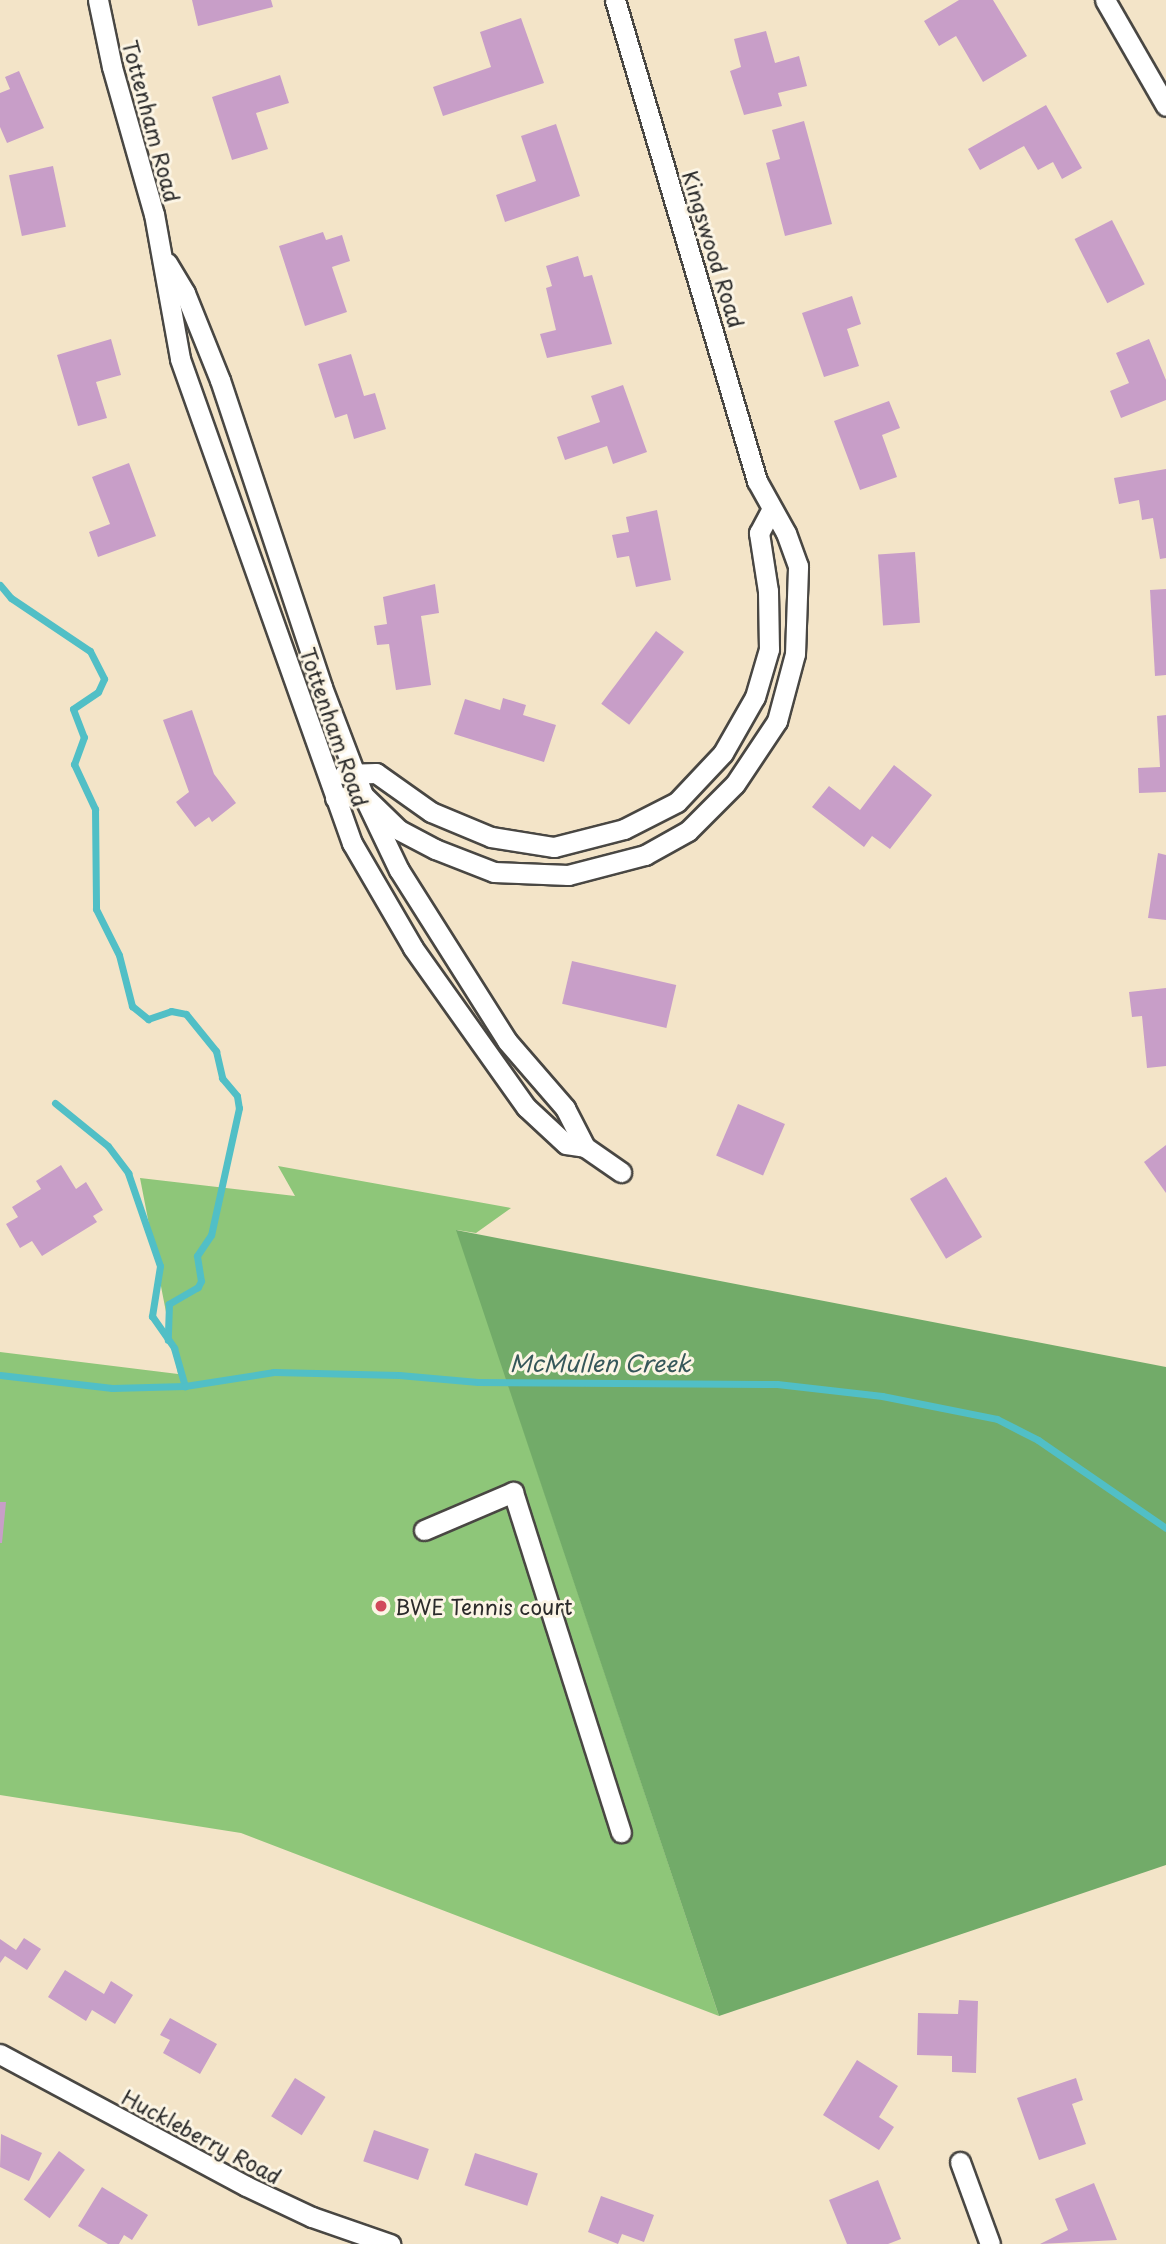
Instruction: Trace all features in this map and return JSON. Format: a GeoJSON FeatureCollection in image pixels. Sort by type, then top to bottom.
{"type":"FeatureCollection","features":[{"type":"Feature","properties":{"kind":"street","name":"Tottenham Road"},"geometry":{"type":"LineString","coordinates":[[98,0],[161,253],[180,359],[352,843],[413,948],[526,1107],[566,1144],[585,1147],[621,1172]]}},
{"type":"Feature","properties":{"kind":"street","name":"Kingswood Road"},"geometry":{"type":"LineString","coordinates":[[363,796],[399,830],[435,849],[494,872],[568,876],[645,855],[688,831],[760,753],[787,694],[795,653],[798,566],[757,481],[615,0]]}},
{"type":"Feature","properties":{"kind":"street"},"geometry":{"type":"LineString","coordinates":[[1105,0],[1166,106]]}},
{"type":"Feature","properties":{"kind":"street","name":"Tottenham Road"},"geometry":{"type":"LineString","coordinates":[[161,253],[185,293],[220,380],[363,796],[399,870],[452,957],[507,1041],[565,1108],[585,1147]]}},
{"type":"Feature","properties":{"kind":"street"},"geometry":{"type":"LineString","coordinates":[[332,788],[354,771],[376,773],[430,812],[491,837],[554,847],[624,829],[677,802],[723,753],[755,697],[769,649],[768,592],[758,533],[771,510]]}},
{"type":"Feature","properties":{"kind":"street"},"geometry":{"type":"LineString","coordinates":[[332,788],[363,796]]}},
{"type":"Feature","properties":{"kind":"street"},"geometry":{"type":"LineString","coordinates":[[424,1530],[513,1492],[621,1832]]}},
{"type":"Feature","properties":{"kind":"street","name":"Huckleberry Road"},"geometry":{"type":"LineString","coordinates":[[0,2054],[246,2186],[312,2217],[390,2244]]}},
{"type":"Feature","properties":{"kind":"street"},"geometry":{"type":"LineString","coordinates":[[960,2162],[989,2244]]}},
{"type":"Feature","properties":{"kind":"green space"},"geometry":{"type":"Polygon","coordinates":[[[278,1166],[511,1208],[476,1233],[457,1230],[719,2016],[241,1833],[0,1795],[0,1352],[178,1374],[140,1178],[295,1196],[278,1166]]]}},
{"type":"Feature","properties":{"kind":"green space"},"geometry":{"type":"Polygon","coordinates":[[[456,1230],[1166,1367],[1166,1865],[719,2016],[456,1230]]]}},
{"type":"Feature","properties":{"kind":"building"},"geometry":{"type":"Polygon","coordinates":[[[192,0],[271,0],[273,7],[198,26],[192,0]]]}},
{"type":"Feature","properties":{"kind":"building"},"geometry":{"type":"Polygon","coordinates":[[[959,0],[993,0],[1027,56],[983,82],[956,36],[939,46],[924,21],[959,0]]]}},
{"type":"Feature","properties":{"kind":"building"},"geometry":{"type":"Polygon","coordinates":[[[521,18],[544,83],[443,116],[433,87],[491,67],[480,32],[521,18]]]}},
{"type":"Feature","properties":{"kind":"building"},"geometry":{"type":"Polygon","coordinates":[[[766,31],[775,63],[799,56],[807,86],[778,93],[782,106],[744,115],[730,71],[741,67],[734,39],[766,31]]]}},
{"type":"Feature","properties":{"kind":"building"},"geometry":{"type":"Polygon","coordinates":[[[19,71],[44,128],[7,143],[0,127],[0,93],[10,89],[5,77],[19,71]]]}},
{"type":"Feature","properties":{"kind":"building"},"geometry":{"type":"Polygon","coordinates":[[[280,75],[289,103],[256,113],[268,149],[232,160],[212,97],[280,75]]]}},
{"type":"Feature","properties":{"kind":"building"},"geometry":{"type":"Polygon","coordinates":[[[1046,105],[1082,168],[1062,179],[1053,162],[1038,170],[1024,146],[980,170],[968,149],[1046,105]]]}},
{"type":"Feature","properties":{"kind":"building"},"geometry":{"type":"Polygon","coordinates":[[[804,121],[832,224],[785,236],[766,163],[780,159],[772,130],[804,121]]]}},
{"type":"Feature","properties":{"kind":"building"},"geometry":{"type":"Polygon","coordinates":[[[556,124],[580,196],[505,222],[496,195],[536,181],[521,136],[556,124]]]}},
{"type":"Feature","properties":{"kind":"building"},"geometry":{"type":"Polygon","coordinates":[[[53,166],[66,227],[22,236],[9,175],[53,166]]]}},
{"type":"Feature","properties":{"kind":"building"},"geometry":{"type":"Polygon","coordinates":[[[1112,220],[1145,284],[1107,303],[1075,239],[1112,220]]]}},
{"type":"Feature","properties":{"kind":"building"},"geometry":{"type":"Polygon","coordinates":[[[323,232],[326,240],[342,235],[350,261],[332,267],[347,312],[305,326],[279,246],[323,232]]]}},
{"type":"Feature","properties":{"kind":"building"},"geometry":{"type":"Polygon","coordinates":[[[578,256],[584,277],[592,275],[612,344],[547,358],[540,334],[556,330],[546,288],[552,286],[546,266],[578,256]]]}},
{"type":"Feature","properties":{"kind":"building"},"geometry":{"type":"Polygon","coordinates":[[[852,296],[861,324],[847,329],[859,366],[824,377],[802,313],[852,296]]]}},
{"type":"Feature","properties":{"kind":"building"},"geometry":{"type":"Polygon","coordinates":[[[111,339],[121,375],[96,382],[107,418],[78,426],[57,355],[111,339]]]}},
{"type":"Feature","properties":{"kind":"building"},"geometry":{"type":"Polygon","coordinates":[[[1149,339],[1166,380],[1166,400],[1121,418],[1110,391],[1129,383],[1116,353],[1149,339]]]}},
{"type":"Feature","properties":{"kind":"building"},"geometry":{"type":"Polygon","coordinates":[[[351,354],[364,396],[375,393],[386,429],[354,439],[347,414],[335,418],[318,364],[351,354]]]}},
{"type":"Feature","properties":{"kind":"building"},"geometry":{"type":"Polygon","coordinates":[[[623,385],[647,452],[613,464],[607,446],[565,460],[557,437],[600,422],[591,396],[623,385]]]}},
{"type":"Feature","properties":{"kind":"building"},"geometry":{"type":"Polygon","coordinates":[[[889,401],[900,428],[882,435],[897,477],[860,490],[834,421],[889,401]]]}},
{"type":"Feature","properties":{"kind":"building"},"geometry":{"type":"Polygon","coordinates":[[[129,463],[156,536],[98,557],[89,532],[110,524],[92,477],[129,463]]]}},
{"type":"Feature","properties":{"kind":"building"},"geometry":{"type":"Polygon","coordinates":[[[1166,469],[1166,558],[1160,559],[1153,518],[1142,520],[1139,500],[1119,504],[1114,478],[1166,469]]]}},
{"type":"Feature","properties":{"kind":"building"},"geometry":{"type":"Polygon","coordinates":[[[657,510],[671,580],[636,587],[629,556],[617,558],[612,535],[629,532],[626,517],[657,510]]]}},
{"type":"Feature","properties":{"kind":"building"},"geometry":{"type":"Polygon","coordinates":[[[915,552],[920,623],[883,625],[878,555],[915,552]]]}},
{"type":"Feature","properties":{"kind":"building"},"geometry":{"type":"Polygon","coordinates":[[[435,584],[439,613],[421,616],[431,685],[396,690],[389,644],[377,645],[374,626],[387,624],[383,597],[435,584]]]}},
{"type":"Feature","properties":{"kind":"building"},"geometry":{"type":"Polygon","coordinates":[[[1166,589],[1166,675],[1155,676],[1150,590],[1166,589]]]}},
{"type":"Feature","properties":{"kind":"building"},"geometry":{"type":"Polygon","coordinates":[[[656,631],[684,652],[629,725],[601,704],[656,631]]]}},
{"type":"Feature","properties":{"kind":"building"},"geometry":{"type":"Polygon","coordinates":[[[503,698],[526,705],[523,715],[556,725],[544,762],[454,734],[465,699],[500,710],[503,698]]]}},
{"type":"Feature","properties":{"kind":"building"},"geometry":{"type":"Polygon","coordinates":[[[192,710],[214,774],[236,803],[212,822],[209,817],[195,827],[176,802],[189,792],[163,720],[192,710]]]}},
{"type":"Feature","properties":{"kind":"building"},"geometry":{"type":"Polygon","coordinates":[[[1166,715],[1166,792],[1139,793],[1138,768],[1160,767],[1157,716],[1166,715]]]}},
{"type":"Feature","properties":{"kind":"building"},"geometry":{"type":"Polygon","coordinates":[[[894,765],[932,795],[890,849],[872,836],[864,847],[812,807],[829,786],[860,810],[894,765]]]}},
{"type":"Feature","properties":{"kind":"building"},"geometry":{"type":"Polygon","coordinates":[[[1158,853],[1166,855],[1166,920],[1148,918],[1158,853]]]}},
{"type":"Feature","properties":{"kind":"building"},"geometry":{"type":"Polygon","coordinates":[[[572,961],[676,985],[666,1028],[562,1004],[572,961]]]}},
{"type":"Feature","properties":{"kind":"building"},"geometry":{"type":"Polygon","coordinates":[[[1166,988],[1166,1066],[1147,1068],[1142,1016],[1132,1017],[1129,992],[1166,988]]]}},
{"type":"Feature","properties":{"kind":"building"},"geometry":{"type":"Polygon","coordinates":[[[738,1104],[785,1124],[763,1175],[716,1156],[738,1104]]]}},
{"type":"Feature","properties":{"kind":"building"},"geometry":{"type":"Polygon","coordinates":[[[1166,1145],[1166,1193],[1144,1162],[1166,1145]]]}},
{"type":"Feature","properties":{"kind":"building"},"geometry":{"type":"Polygon","coordinates":[[[61,1165],[76,1189],[86,1182],[103,1210],[93,1216],[97,1222],[42,1256],[32,1241],[20,1248],[6,1224],[18,1217],[12,1207],[41,1189],[36,1181],[61,1165]]]}},
{"type":"Feature","properties":{"kind":"building"},"geometry":{"type":"Polygon","coordinates":[[[946,1177],[982,1237],[946,1259],[910,1199],[946,1177]]]}},
{"type":"Feature","properties":{"kind":"building"},"geometry":{"type":"Polygon","coordinates":[[[0,1502],[6,1502],[2,1543],[0,1543],[0,1502]]]}},
{"type":"Feature","properties":{"kind":"building"},"geometry":{"type":"Polygon","coordinates":[[[24,1938],[41,1949],[27,1970],[5,1956],[0,1963],[0,1939],[16,1950],[24,1938]]]}},
{"type":"Feature","properties":{"kind":"building"},"geometry":{"type":"Polygon","coordinates":[[[65,1970],[104,1994],[111,1981],[133,1995],[115,2024],[92,2010],[86,2021],[48,1997],[65,1970]]]}},
{"type":"Feature","properties":{"kind":"building"},"geometry":{"type":"Polygon","coordinates":[[[959,2000],[978,2001],[976,2073],[952,2072],[952,2056],[917,2055],[918,2013],[958,2014],[959,2000]]]}},
{"type":"Feature","properties":{"kind":"building"},"geometry":{"type":"Polygon","coordinates":[[[170,2018],[217,2044],[200,2074],[163,2053],[170,2040],[160,2035],[170,2018]]]}},
{"type":"Feature","properties":{"kind":"building"},"geometry":{"type":"Polygon","coordinates":[[[857,2060],[898,2086],[879,2117],[894,2127],[879,2150],[823,2115],[857,2060]]]}},
{"type":"Feature","properties":{"kind":"building"},"geometry":{"type":"Polygon","coordinates":[[[295,2078],[326,2097],[302,2135],[271,2116],[295,2078]]]}},
{"type":"Feature","properties":{"kind":"building"},"geometry":{"type":"Polygon","coordinates":[[[1076,2078],[1083,2100],[1072,2104],[1086,2144],[1039,2160],[1017,2098],[1076,2078]]]}},
{"type":"Feature","properties":{"kind":"building"},"geometry":{"type":"Polygon","coordinates":[[[374,2130],[429,2149],[418,2180],[363,2161],[374,2130]]]}},
{"type":"Feature","properties":{"kind":"building"},"geometry":{"type":"Polygon","coordinates":[[[1,2134],[42,2153],[29,2181],[0,2167],[1,2134]]]}},
{"type":"Feature","properties":{"kind":"building"},"geometry":{"type":"Polygon","coordinates":[[[59,2151],[85,2170],[50,2218],[24,2200],[59,2151]]]}},
{"type":"Feature","properties":{"kind":"building"},"geometry":{"type":"Polygon","coordinates":[[[475,2153],[538,2173],[527,2206],[464,2185],[475,2153]]]}},
{"type":"Feature","properties":{"kind":"building"},"geometry":{"type":"Polygon","coordinates":[[[878,2180],[901,2239],[888,2244],[847,2244],[829,2200],[878,2180]]]}},
{"type":"Feature","properties":{"kind":"building"},"geometry":{"type":"Polygon","coordinates":[[[1094,2183],[1117,2240],[1040,2244],[1068,2230],[1055,2199],[1094,2183]]]}},
{"type":"Feature","properties":{"kind":"building"},"geometry":{"type":"Polygon","coordinates":[[[102,2187],[148,2215],[132,2240],[124,2235],[119,2244],[108,2244],[78,2226],[102,2187]]]}},
{"type":"Feature","properties":{"kind":"building"},"geometry":{"type":"Polygon","coordinates":[[[601,2196],[654,2215],[644,2242],[622,2234],[618,2244],[588,2232],[601,2196]]]}},
{"type":"Feature","properties":{"kind":"waterway"},"geometry":{"type":"LineString","coordinates":[[0,585],[11,598],[90,651],[104,679],[98,692],[73,709],[84,737],[74,764],[95,809],[96,909],[119,955],[132,1006],[148,1019],[171,1011],[186,1014],[216,1051],[222,1078],[237,1096],[239,1108],[211,1235],[197,1256],[201,1281],[198,1287],[169,1304],[168,1340]]}},
{"type":"Feature","properties":{"kind":"waterway"},"geometry":{"type":"LineString","coordinates":[[55,1103],[108,1146],[128,1173],[160,1266],[152,1316],[174,1348],[185,1386]]}},
{"type":"Feature","properties":{"kind":"waterway","name":"McMullen Creek"},"geometry":{"type":"LineString","coordinates":[[0,1375],[112,1388],[185,1386],[274,1372],[399,1375],[478,1382],[777,1384],[882,1396],[997,1419],[1038,1440],[1166,1528]]}},
{"type":"Feature","properties":{"kind":"place","name":"BWE Tennis court"},"geometry":{"type":"Point","coordinates":[381,1606]}}]}
